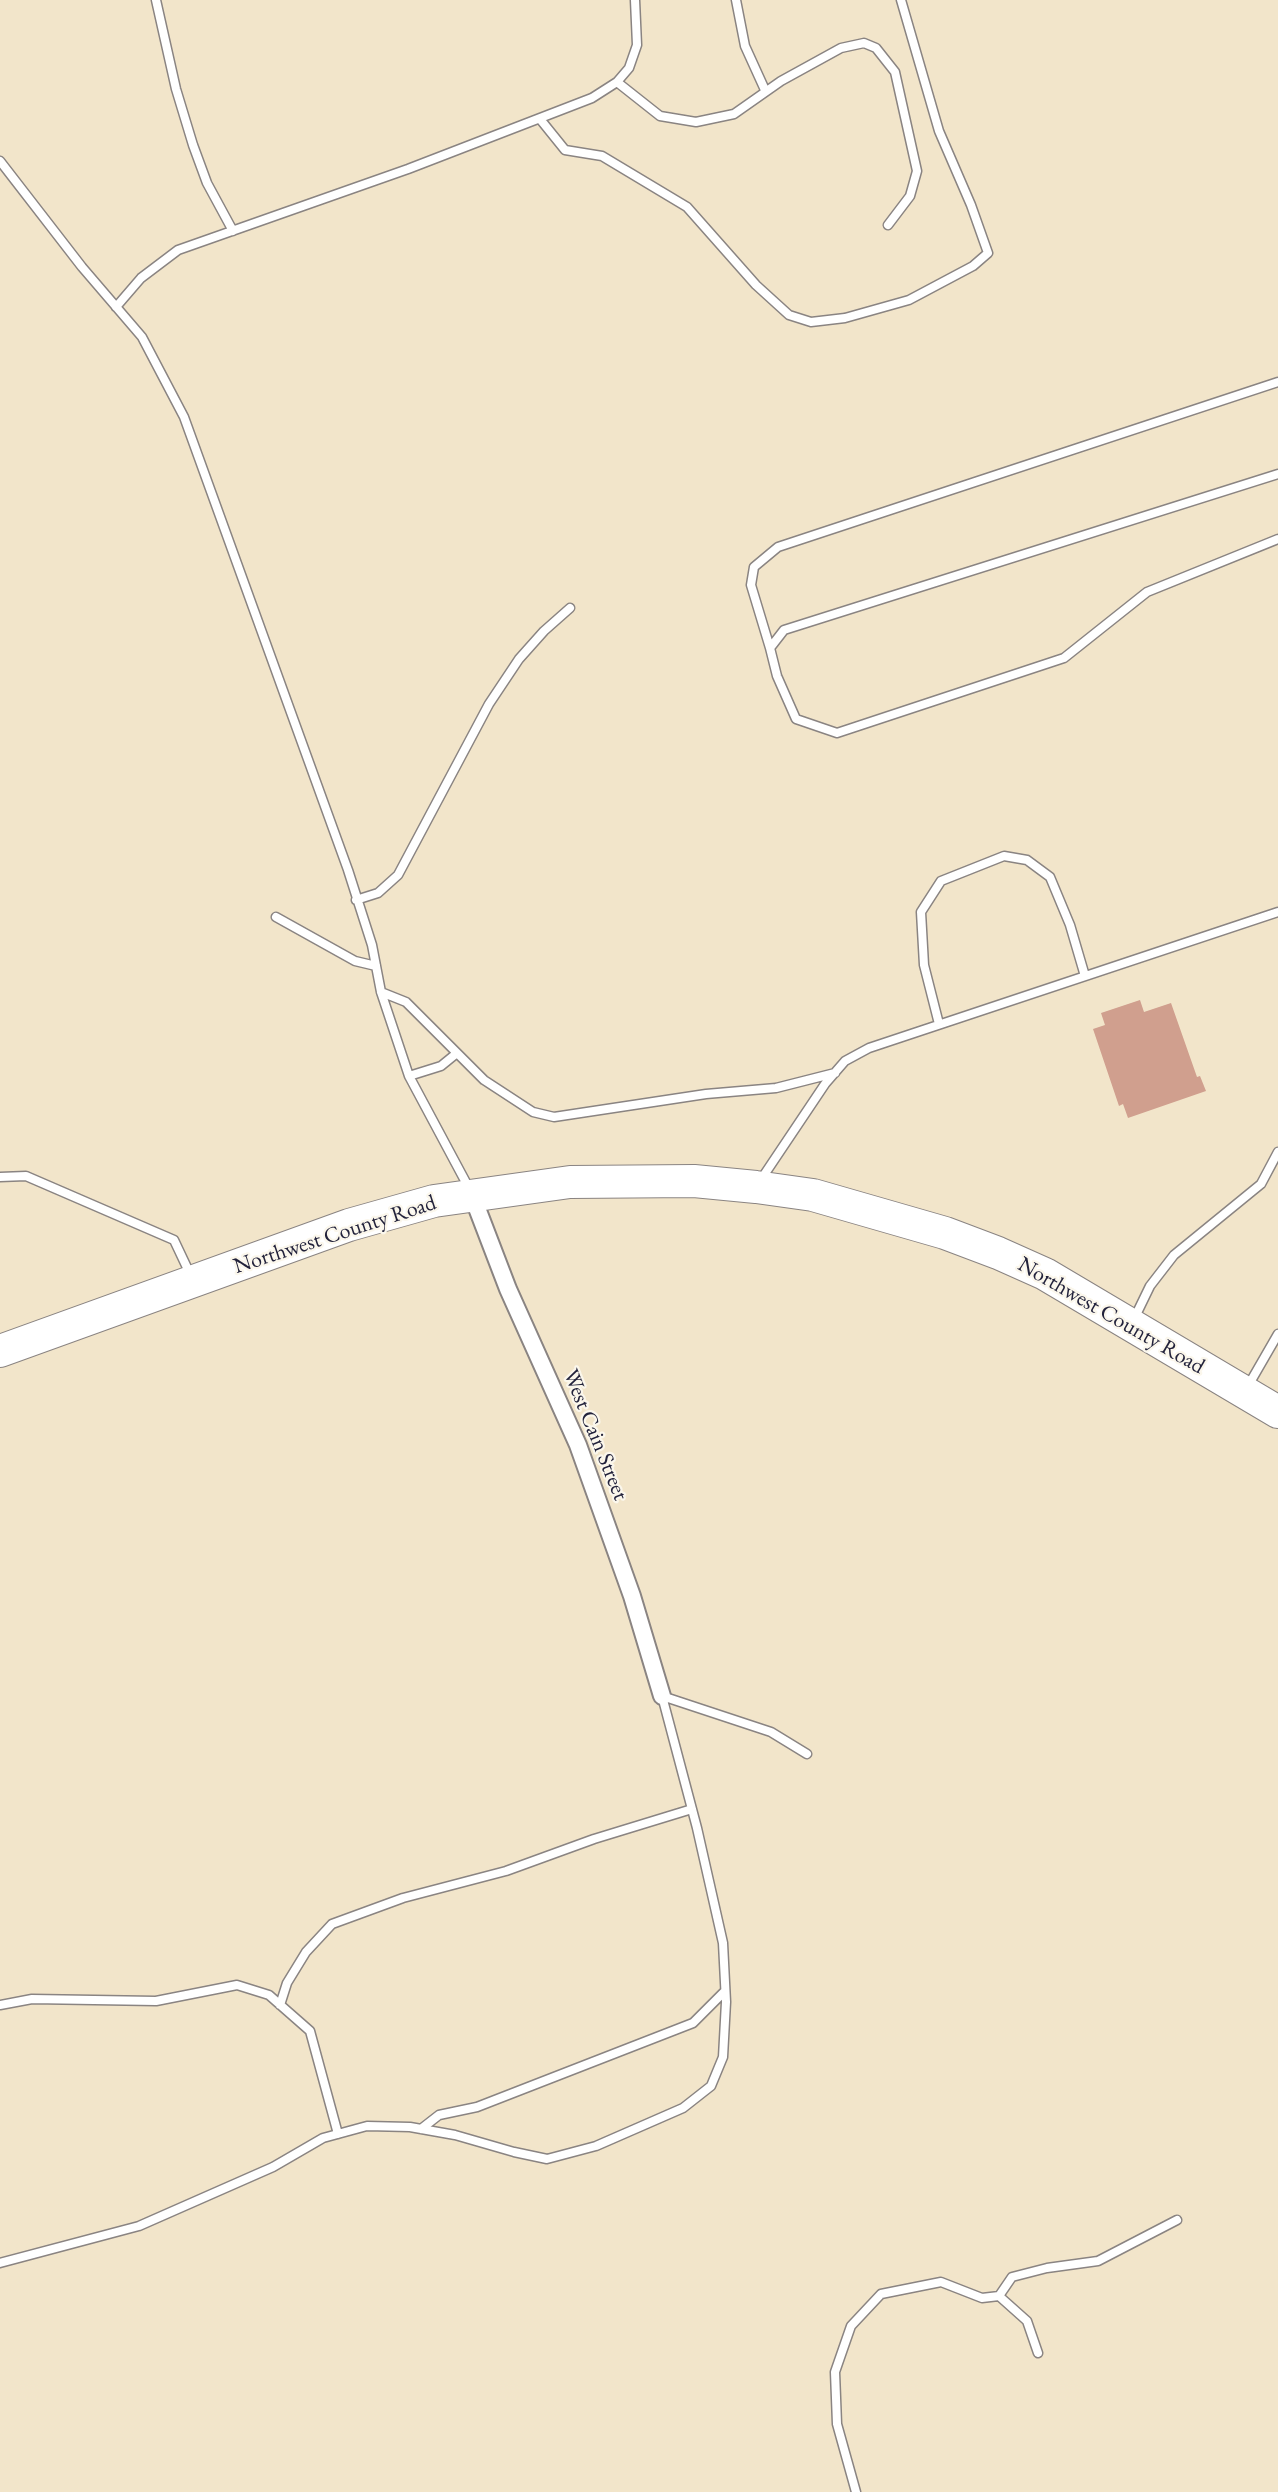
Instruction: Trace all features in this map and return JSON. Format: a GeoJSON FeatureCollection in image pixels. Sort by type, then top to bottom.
{"type":"FeatureCollection","features":[{"type":"Feature","properties":{"kind":"highway","name":"Northwest County Road"},"geometry":{"type":"LineString","coordinates":[[0,1351],[349,1225],[434,1202],[472,1194],[570,1182],[694,1181],[756,1186],[813,1195],[945,1233],[1046,1274],[1278,1412]]}},
{"type":"Feature","properties":{"kind":"street","name":"West Cain Street"},"geometry":{"type":"LineString","coordinates":[[472,1194],[508,1289],[578,1445],[632,1596],[662,1696]]}},
{"type":"Feature","properties":{"kind":"lane"},"geometry":{"type":"LineString","coordinates":[[156,0],[176,89],[193,145],[207,183],[233,231]]}},
{"type":"Feature","properties":{"kind":"lane"},"geometry":{"type":"LineString","coordinates":[[116,307],[141,278],[178,250],[592,98],[617,82],[629,68],[637,45],[635,0]]}},
{"type":"Feature","properties":{"kind":"lane"},"geometry":{"type":"LineString","coordinates":[[736,0],[745,46],[765,90]]}},
{"type":"Feature","properties":{"kind":"lane"},"geometry":{"type":"LineString","coordinates":[[540,119],[565,150],[602,156],[687,207],[756,285],[789,315],[811,322],[844,318],[909,300],[973,266],[988,253],[971,205],[939,131],[901,0]]}},
{"type":"Feature","properties":{"kind":"lane"},"geometry":{"type":"LineString","coordinates":[[617,82],[660,117],[696,122],[734,114],[765,90],[841,48],[864,44],[876,48],[895,72],[917,171],[910,196],[888,225]]}},
{"type":"Feature","properties":{"kind":"lane"},"geometry":{"type":"LineString","coordinates":[[0,161],[142,337],[184,417],[348,870],[372,945],[381,992],[409,1076],[472,1194]]}},
{"type":"Feature","properties":{"kind":"lane"},"geometry":{"type":"LineString","coordinates":[[1278,382],[778,547],[754,567],[751,585],[777,676],[796,719],[837,733],[1064,658],[1148,592],[1278,539]]}},
{"type":"Feature","properties":{"kind":"lane"},"geometry":{"type":"LineString","coordinates":[[770,648],[784,630],[1278,474]]}},
{"type":"Feature","properties":{"kind":"lane"},"geometry":{"type":"LineString","coordinates":[[357,900],[378,893],[398,875],[489,704],[519,659],[544,631],[570,608]]}},
{"type":"Feature","properties":{"kind":"lane"},"geometry":{"type":"LineString","coordinates":[[939,1024],[924,965],[921,912],[941,881],[1004,856],[1027,860],[1050,878],[1070,925],[1085,976]]}},
{"type":"Feature","properties":{"kind":"lane"},"geometry":{"type":"LineString","coordinates":[[756,1186],[825,1084],[845,1061],[869,1048],[1278,912]]}},
{"type":"Feature","properties":{"kind":"lane"},"geometry":{"type":"LineString","coordinates":[[276,917],[355,961],[376,966]]}},
{"type":"Feature","properties":{"kind":"lane"},"geometry":{"type":"LineString","coordinates":[[381,992],[406,1002],[484,1080],[533,1112],[554,1118],[706,1094],[776,1088],[835,1073]]}},
{"type":"Feature","properties":{"kind":"lane"},"geometry":{"type":"LineString","coordinates":[[409,1076],[441,1066],[457,1053]]}},
{"type":"Feature","properties":{"kind":"lane"},"geometry":{"type":"LineString","coordinates":[[1132,1325],[1150,1286],[1174,1255],[1261,1184],[1278,1152]]}},
{"type":"Feature","properties":{"kind":"lane"},"geometry":{"type":"LineString","coordinates":[[0,1177],[26,1176],[174,1239],[193,1281]]}},
{"type":"Feature","properties":{"kind":"lane"},"geometry":{"type":"LineString","coordinates":[[1244,1392],[1278,1334]]}},
{"type":"Feature","properties":{"kind":"lane"},"geometry":{"type":"LineString","coordinates":[[662,1696],[771,1731],[807,1754]]}},
{"type":"Feature","properties":{"kind":"lane"},"geometry":{"type":"LineString","coordinates":[[0,2263],[139,2226],[225,2190],[273,2167],[323,2138],[367,2127],[421,2128],[514,2152],[547,2158],[596,2146],[683,2108],[711,2086],[723,2057],[725,1991],[723,1943],[692,1809],[662,1696]]}},
{"type":"Feature","properties":{"kind":"lane"},"geometry":{"type":"LineString","coordinates":[[280,2005],[287,1983],[306,1952],[332,1924],[403,1898],[506,1871],[594,1839],[692,1809]]}},
{"type":"Feature","properties":{"kind":"lane"},"geometry":{"type":"LineString","coordinates":[[0,2005],[32,1999],[156,2001],[237,1985],[268,1995],[310,2031],[339,2134]]}},
{"type":"Feature","properties":{"kind":"lane"},"geometry":{"type":"LineString","coordinates":[[421,2128],[439,2115],[477,2107],[693,2023],[725,1991]]}},
{"type":"Feature","properties":{"kind":"lane"},"geometry":{"type":"LineString","coordinates":[[999,2296],[1012,2277],[1047,2268],[1098,2261],[1177,2220]]}},
{"type":"Feature","properties":{"kind":"lane"},"geometry":{"type":"LineString","coordinates":[[856,2492],[837,2424],[835,2372],[851,2326],[881,2294],[941,2282],[982,2298],[999,2296],[1027,2321],[1038,2353]]}},
{"type":"Feature","properties":{"kind":"building"},"geometry":{"type":"Polygon","coordinates":[[[1140,1000],[1144,1012],[1171,1003],[1197,1077],[1200,1076],[1206,1091],[1128,1118],[1123,1104],[1119,1106],[1093,1029],[1105,1025],[1101,1013],[1140,1000]]]}}]}
